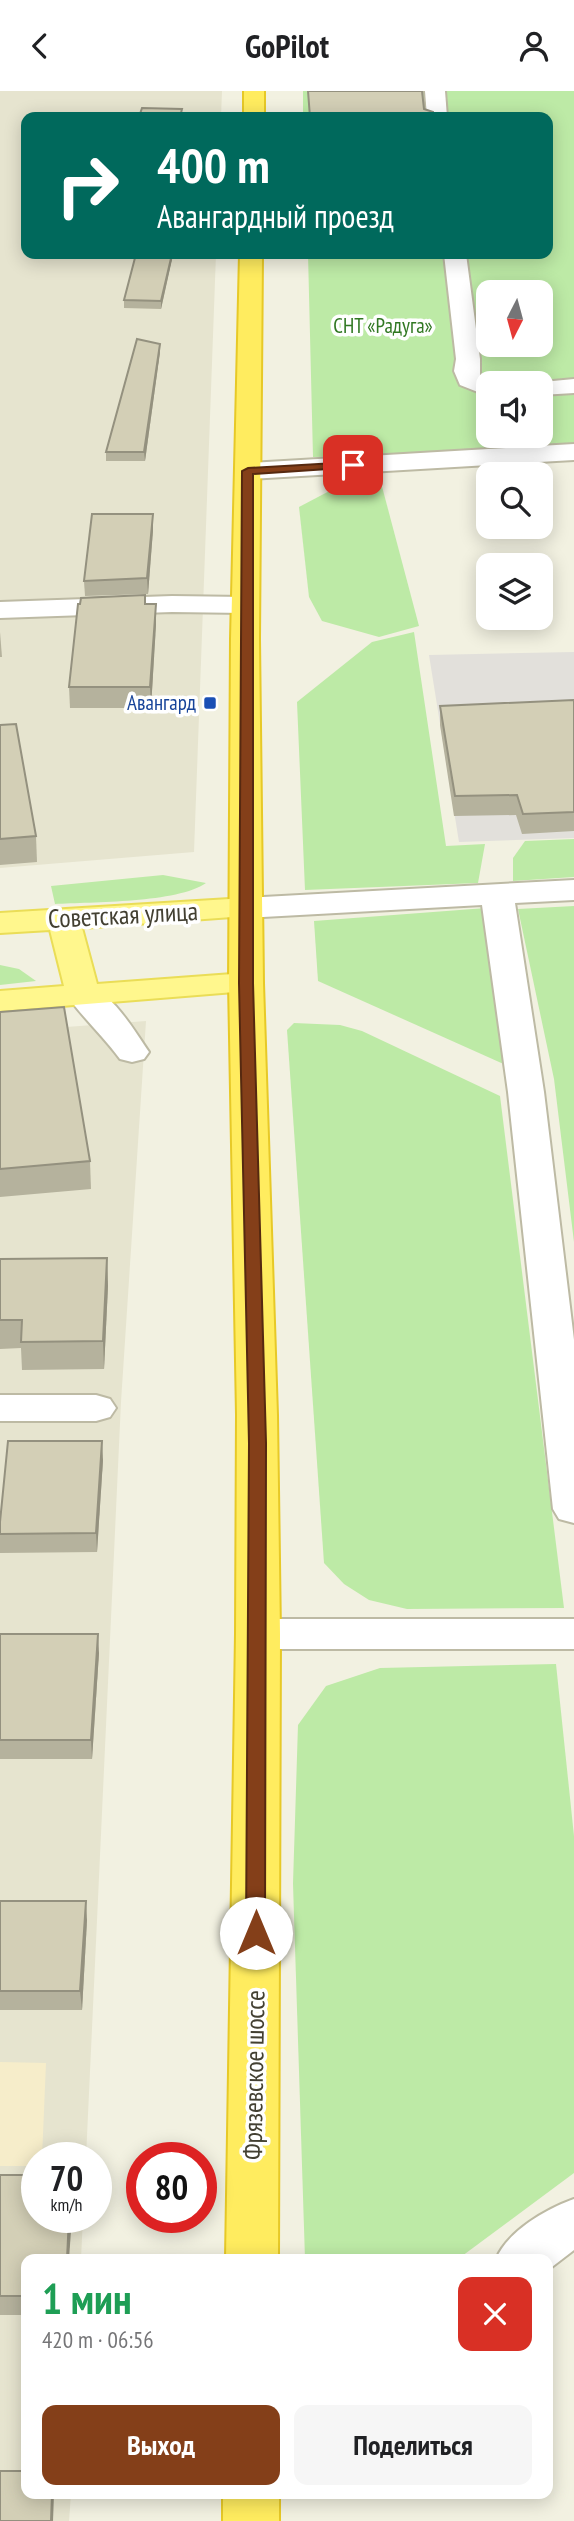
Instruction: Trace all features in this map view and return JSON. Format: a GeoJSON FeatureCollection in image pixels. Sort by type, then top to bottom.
{"type":"FeatureCollection","features":[{"type":"Feature","properties":{"kind":"highway"},"geometry":{"type":"LineString","coordinates":[[254,91],[254,112]]}},
{"type":"Feature","properties":{"kind":"highway","name":"Фрязевское шоссе"},"geometry":{"type":"LineString","coordinates":[[251,259],[245,605],[246,983],[257,1415],[258,1635],[252,2254]]}},
{"type":"Feature","properties":{"kind":"highway"},"geometry":{"type":"LineString","coordinates":[[251,2499],[251,2521]]}},
{"type":"Feature","properties":{"kind":"main road","name":"Советская улица"},"geometry":{"type":"LineString","coordinates":[[0,923],[246,908]]}},
{"type":"Feature","properties":{"kind":"main road"},"geometry":{"type":"LineString","coordinates":[[63,918],[83,994]]}},
{"type":"Feature","properties":{"kind":"main road"},"geometry":{"type":"LineString","coordinates":[[0,1001],[246,983]]}},
{"type":"Feature","properties":{"kind":"street"},"geometry":{"type":"LineString","coordinates":[[435,91],[437,112]]}},
{"type":"Feature","properties":{"kind":"street"},"geometry":{"type":"LineString","coordinates":[[455,259],[468,359],[466,371],[469,380],[476,383]]}},
{"type":"Feature","properties":{"kind":"street"},"geometry":{"type":"LineString","coordinates":[[553,387],[574,386]]}},
{"type":"Feature","properties":{"kind":"street"},"geometry":{"type":"LineString","coordinates":[[248,471],[574,451]]}},
{"type":"Feature","properties":{"kind":"street"},"geometry":{"type":"LineString","coordinates":[[0,611],[172,604],[245,605]]}},
{"type":"Feature","properties":{"kind":"street"},"geometry":{"type":"LineString","coordinates":[[246,908],[574,890]]}},
{"type":"Feature","properties":{"kind":"street"},"geometry":{"type":"LineString","coordinates":[[497,894],[526,1092],[574,1509]]}},
{"type":"Feature","properties":{"kind":"street"},"geometry":{"type":"LineString","coordinates":[[83,994],[111,1023],[132,1052]]}},
{"type":"Feature","properties":{"kind":"street"},"geometry":{"type":"LineString","coordinates":[[0,1408],[96,1408]]}},
{"type":"Feature","properties":{"kind":"street"},"geometry":{"type":"LineString","coordinates":[[258,1635],[574,1634]]}},
{"type":"Feature","properties":{"kind":"street"},"geometry":{"type":"LineString","coordinates":[[529,2254],[574,2221]]}},
{"type":"Feature","properties":{"kind":"shaded area"},"geometry":{"type":"Polygon","coordinates":[[[0,91],[222,91],[221,112],[21,112],[21,259],[216,259],[194,852],[0,868],[0,91]]]}},
{"type":"Feature","properties":{"kind":"shaded area"},"geometry":{"type":"Polygon","coordinates":[[[574,652],[574,838],[459,842],[429,655],[574,652]]]}},
{"type":"Feature","properties":{"kind":"shaded area"},"geometry":{"type":"Polygon","coordinates":[[[146,1021],[121,1402],[87,2142],[21,2142],[21,2233],[82,2233],[81,2254],[21,2254],[21,2499],[71,2499],[69,2521],[0,2521],[0,1032],[146,1021]]]}},
{"type":"Feature","properties":{"kind":"shaded area"},"geometry":{"type":"Polygon","coordinates":[[[0,2062],[46,2063],[43,2142],[21,2142],[21,2166],[0,2166],[0,2062]]]}},
{"type":"Feature","properties":{"kind":"green space","name":"СНТ «Радуга»"},"geometry":{"type":"Polygon","coordinates":[[[303,91],[574,91],[574,446],[553,447],[553,371],[476,371],[476,448],[543,448],[450,454],[313,457],[308,259],[553,259],[553,112],[303,112],[303,91]]]}},
{"type":"Feature","properties":{"kind":"green space"},"geometry":{"type":"Polygon","coordinates":[[[380,479],[419,626],[379,637],[322,621],[309,597],[299,507],[337,487],[380,479]]]}},
{"type":"Feature","properties":{"kind":"green space"},"geometry":{"type":"Polygon","coordinates":[[[414,632],[446,846],[485,844],[478,883],[305,890],[297,702],[372,642],[414,632]]]}},
{"type":"Feature","properties":{"kind":"green space"},"geometry":{"type":"Polygon","coordinates":[[[574,839],[574,877],[513,881],[513,858],[525,841],[574,839]]]}},
{"type":"Feature","properties":{"kind":"green space"},"geometry":{"type":"Polygon","coordinates":[[[163,875],[206,883],[193,890],[155,898],[55,904],[51,886],[163,875]]]}},
{"type":"Feature","properties":{"kind":"green space"},"geometry":{"type":"Polygon","coordinates":[[[574,906],[574,1242],[554,1079],[518,909],[574,906]]]}},
{"type":"Feature","properties":{"kind":"green space"},"geometry":{"type":"Polygon","coordinates":[[[486,908],[508,1066],[318,981],[314,921],[486,908]]]}},
{"type":"Feature","properties":{"kind":"green space"},"geometry":{"type":"Polygon","coordinates":[[[0,965],[19,969],[36,981],[0,985],[0,965]]]}},
{"type":"Feature","properties":{"kind":"green space"},"geometry":{"type":"Polygon","coordinates":[[[294,1023],[340,1025],[362,1031],[500,1096],[564,1608],[407,1609],[369,1600],[344,1584],[324,1563],[287,1030],[294,1023]]]}},
{"type":"Feature","properties":{"kind":"green space"},"geometry":{"type":"Polygon","coordinates":[[[556,1664],[574,1836],[574,2173],[465,2254],[305,2254],[293,1884],[298,1725],[326,1686],[380,1668],[556,1664]]]}},
{"type":"Feature","properties":{"kind":"building"},"geometry":{"type":"Polygon","coordinates":[[[308,91],[422,91],[424,109],[433,112],[310,112],[308,91]]]}},
{"type":"Feature","properties":{"kind":"building"},"geometry":{"type":"Polygon","coordinates":[[[142,108],[182,109],[181,112],[141,112],[142,108]]]}},
{"type":"Feature","properties":{"kind":"building"},"geometry":{"type":"Polygon","coordinates":[[[135,259],[171,259],[161,301],[124,300],[135,259]]]}},
{"type":"Feature","properties":{"kind":"building"},"geometry":{"type":"Polygon","coordinates":[[[137,339],[160,344],[144,452],[106,452],[137,339]]]}},
{"type":"Feature","properties":{"kind":"building"},"geometry":{"type":"Polygon","coordinates":[[[92,514],[153,514],[147,578],[84,581],[92,514]]]}},
{"type":"Feature","properties":{"kind":"building"},"geometry":{"type":"Polygon","coordinates":[[[145,595],[145,604],[156,604],[150,687],[69,687],[78,604],[81,598],[145,595]]]}},
{"type":"Feature","properties":{"kind":"building"},"geometry":{"type":"Polygon","coordinates":[[[574,700],[574,812],[523,814],[517,795],[455,796],[440,706],[574,700]]]}},
{"type":"Feature","properties":{"kind":"building"},"geometry":{"type":"Polygon","coordinates":[[[16,724],[36,836],[0,839],[0,725],[16,724]]]}},
{"type":"Feature","properties":{"kind":"building"},"geometry":{"type":"Polygon","coordinates":[[[64,1007],[90,1161],[0,1169],[0,1012],[64,1007]]]}},
{"type":"Feature","properties":{"kind":"building"},"geometry":{"type":"Polygon","coordinates":[[[107,1258],[103,1341],[21,1342],[22,1320],[0,1320],[0,1259],[107,1258]]]}},
{"type":"Feature","properties":{"kind":"building"},"geometry":{"type":"Polygon","coordinates":[[[8,1441],[102,1441],[96,1533],[0,1534],[8,1441]]]}},
{"type":"Feature","properties":{"kind":"building"},"geometry":{"type":"Polygon","coordinates":[[[0,1634],[98,1634],[91,1740],[0,1740],[0,1634]]]}},
{"type":"Feature","properties":{"kind":"building"},"geometry":{"type":"Polygon","coordinates":[[[0,1901],[86,1901],[80,1991],[0,1991],[0,1901]]]}},
{"type":"Feature","properties":{"kind":"building"},"geometry":{"type":"Polygon","coordinates":[[[0,2175],[21,2175],[21,2233],[68,2233],[67,2254],[21,2254],[21,2296],[0,2296],[0,2175]]]}},
{"type":"Feature","properties":{"kind":"building"},"geometry":{"type":"Polygon","coordinates":[[[0,2471],[21,2471],[21,2499],[52,2499],[51,2521],[0,2521],[0,2471]]]}},
{"type":"Feature","properties":{"kind":"place","name":"Авангард"},"geometry":{"type":"Point","coordinates":[210,703]}},
{"type":"Feature","properties":{"kind":"route"},"geometry":{"type":"LineString","coordinates":[[256,1933],[258,1443],[246,1024],[245,622],[248,471],[353,465]]}}]}
